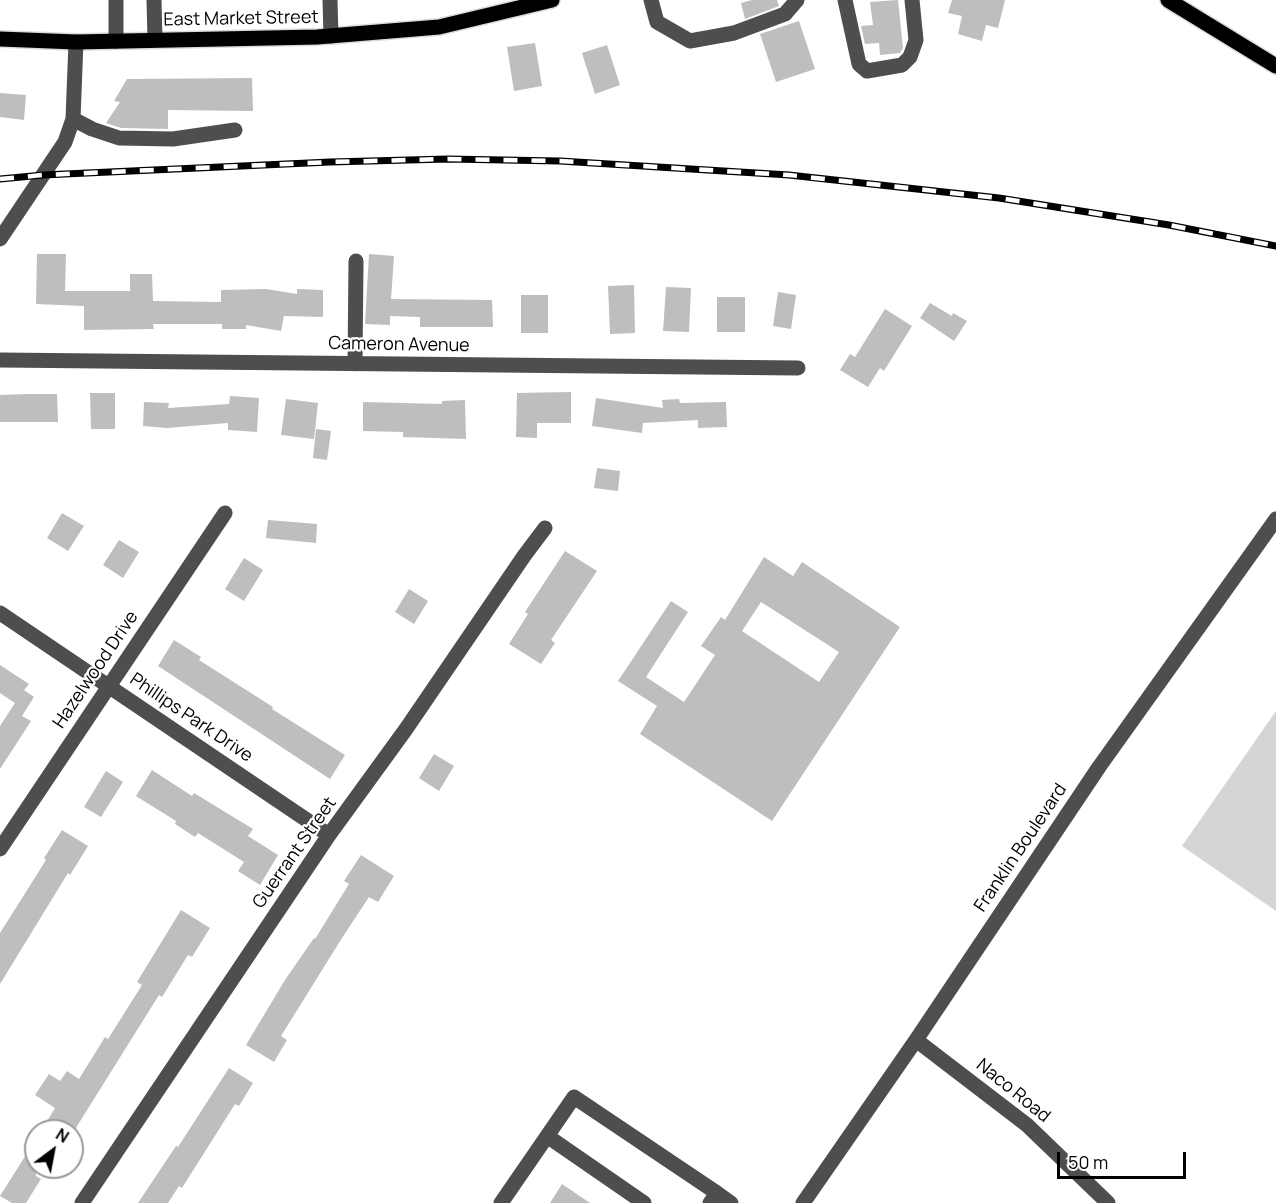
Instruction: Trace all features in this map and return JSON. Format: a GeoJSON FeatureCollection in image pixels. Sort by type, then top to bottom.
{"type":"FeatureCollection","features":[{"type":"Feature","properties":{"kind":"main road","name":"East Market Street"},"geometry":{"type":"LineString","coordinates":[[0,39],[76,42],[331,36],[439,27],[552,0]]}},
{"type":"Feature","properties":{"kind":"main road"},"geometry":{"type":"LineString","coordinates":[[1168,0],[1276,66]]}},
{"type":"Feature","properties":{"kind":"street"},"geometry":{"type":"LineString","coordinates":[[116,0],[116,41]]}},
{"type":"Feature","properties":{"kind":"street"},"geometry":{"type":"LineString","coordinates":[[154,0],[155,40]]}},
{"type":"Feature","properties":{"kind":"street"},"geometry":{"type":"LineString","coordinates":[[330,0],[331,36]]}},
{"type":"Feature","properties":{"kind":"street"},"geometry":{"type":"LineString","coordinates":[[651,0],[657,22],[690,41],[734,33],[785,14],[796,0]]}},
{"type":"Feature","properties":{"kind":"street"},"geometry":{"type":"LineString","coordinates":[[845,0],[859,64],[867,71],[902,65],[910,57],[916,40],[912,0]]}},
{"type":"Feature","properties":{"kind":"street"},"geometry":{"type":"LineString","coordinates":[[0,239],[65,142],[73,118],[76,42]]}},
{"type":"Feature","properties":{"kind":"street"},"geometry":{"type":"LineString","coordinates":[[73,118],[92,129],[119,138],[173,139],[235,130]]}},
{"type":"Feature","properties":{"kind":"street"},"geometry":{"type":"LineString","coordinates":[[355,364],[356,261]]}},
{"type":"Feature","properties":{"kind":"street","name":"Cameron Avenue"},"geometry":{"type":"LineString","coordinates":[[0,360],[798,368]]}},
{"type":"Feature","properties":{"kind":"street","name":"Hazelwood Drive"},"geometry":{"type":"LineString","coordinates":[[0,849],[225,513]]}},
{"type":"Feature","properties":{"kind":"street","name":"Franklin Boulevard"},"geometry":{"type":"LineString","coordinates":[[803,1203],[916,1040],[1099,767],[1276,519]]}},
{"type":"Feature","properties":{"kind":"street","name":"Guerrant Street"},"geometry":{"type":"LineString","coordinates":[[82,1203],[329,835],[406,729],[545,528]]}},
{"type":"Feature","properties":{"kind":"street","name":"Phillips Park Drive"},"geometry":{"type":"LineString","coordinates":[[0,613],[329,835]]}},
{"type":"Feature","properties":{"kind":"street","name":"Naco Road"},"geometry":{"type":"LineString","coordinates":[[916,1040],[1027,1125],[1108,1203]]}},
{"type":"Feature","properties":{"kind":"street"},"geometry":{"type":"LineString","coordinates":[[501,1203],[574,1097],[714,1198],[731,1203]]}},
{"type":"Feature","properties":{"kind":"street"},"geometry":{"type":"LineString","coordinates":[[547,1136],[644,1203]]}},
{"type":"Feature","properties":{"kind":"shaded area"},"geometry":{"type":"Polygon","coordinates":[[[1276,711],[1276,911],[1182,846],[1276,711]]]}},
{"type":"Feature","properties":{"kind":"building"},"geometry":{"type":"Polygon","coordinates":[[[752,0],[777,0],[779,6],[745,19],[741,3],[752,0]]]}},
{"type":"Feature","properties":{"kind":"building"},"geometry":{"type":"Polygon","coordinates":[[[898,0],[903,48],[900,53],[880,55],[879,43],[865,44],[861,26],[873,25],[870,2],[898,0]]]}},
{"type":"Feature","properties":{"kind":"building"},"geometry":{"type":"Polygon","coordinates":[[[952,0],[1005,0],[998,28],[986,25],[982,41],[958,34],[962,16],[948,13],[952,0]]]}},
{"type":"Feature","properties":{"kind":"building"},"geometry":{"type":"Polygon","coordinates":[[[799,21],[815,69],[776,82],[760,34],[799,21]]]}},
{"type":"Feature","properties":{"kind":"building"},"geometry":{"type":"Polygon","coordinates":[[[535,43],[542,86],[514,91],[507,47],[535,43]]]}},
{"type":"Feature","properties":{"kind":"building"},"geometry":{"type":"Polygon","coordinates":[[[607,45],[620,85],[595,94],[582,53],[607,45]]]}},
{"type":"Feature","properties":{"kind":"building"},"geometry":{"type":"Polygon","coordinates":[[[252,78],[253,111],[168,110],[168,129],[121,128],[106,123],[120,102],[114,101],[127,79],[252,78]]]}},
{"type":"Feature","properties":{"kind":"building"},"geometry":{"type":"Polygon","coordinates":[[[0,93],[26,95],[24,120],[0,117],[0,93]]]}},
{"type":"Feature","properties":{"kind":"building"},"geometry":{"type":"Polygon","coordinates":[[[37,254],[66,254],[65,291],[130,291],[130,274],[152,274],[153,301],[221,302],[221,290],[266,289],[297,294],[297,289],[323,290],[323,317],[284,316],[281,331],[246,325],[246,329],[222,329],[222,324],[153,324],[154,329],[84,330],[84,306],[36,304],[37,254]]]}},
{"type":"Feature","properties":{"kind":"building"},"geometry":{"type":"Polygon","coordinates":[[[369,254],[394,256],[391,299],[492,300],[493,327],[420,327],[420,317],[390,316],[390,325],[365,324],[369,254]]]}},
{"type":"Feature","properties":{"kind":"building"},"geometry":{"type":"Polygon","coordinates":[[[634,285],[635,333],[610,334],[608,286],[634,285]]]}},
{"type":"Feature","properties":{"kind":"building"},"geometry":{"type":"Polygon","coordinates":[[[666,287],[691,288],[689,332],[663,331],[666,287]]]}},
{"type":"Feature","properties":{"kind":"building"},"geometry":{"type":"Polygon","coordinates":[[[778,292],[796,295],[791,329],[773,326],[778,292]]]}},
{"type":"Feature","properties":{"kind":"building"},"geometry":{"type":"Polygon","coordinates":[[[521,295],[548,295],[548,333],[521,333],[521,295]]]}},
{"type":"Feature","properties":{"kind":"building"},"geometry":{"type":"Polygon","coordinates":[[[717,297],[745,297],[745,332],[717,332],[717,297]]]}},
{"type":"Feature","properties":{"kind":"building"},"geometry":{"type":"Polygon","coordinates":[[[930,303],[952,316],[953,313],[967,321],[954,341],[920,318],[930,303]]]}},
{"type":"Feature","properties":{"kind":"building"},"geometry":{"type":"Polygon","coordinates":[[[885,309],[912,326],[884,371],[880,368],[868,387],[840,370],[850,354],[855,357],[885,309]]]}},
{"type":"Feature","properties":{"kind":"building"},"geometry":{"type":"Polygon","coordinates":[[[571,392],[571,423],[537,423],[537,438],[516,437],[517,393],[571,392]]]}},
{"type":"Feature","properties":{"kind":"building"},"geometry":{"type":"Polygon","coordinates":[[[90,393],[115,393],[115,429],[91,429],[90,393]]]}},
{"type":"Feature","properties":{"kind":"building"},"geometry":{"type":"Polygon","coordinates":[[[57,394],[58,422],[0,422],[0,395],[57,394]]]}},
{"type":"Feature","properties":{"kind":"building"},"geometry":{"type":"Polygon","coordinates":[[[230,396],[259,398],[257,432],[228,430],[228,423],[167,428],[143,426],[144,402],[169,403],[168,408],[229,404],[230,396]]]}},
{"type":"Feature","properties":{"kind":"building"},"geometry":{"type":"Polygon","coordinates":[[[596,398],[663,408],[662,400],[679,399],[680,403],[726,402],[727,427],[698,428],[698,420],[643,423],[642,433],[592,426],[596,398]]]}},
{"type":"Feature","properties":{"kind":"building"},"geometry":{"type":"Polygon","coordinates":[[[286,399],[318,403],[314,439],[281,435],[286,399]]]}},
{"type":"Feature","properties":{"kind":"building"},"geometry":{"type":"Polygon","coordinates":[[[465,400],[466,439],[403,437],[403,432],[363,431],[363,402],[442,404],[442,401],[465,400]]]}},
{"type":"Feature","properties":{"kind":"building"},"geometry":{"type":"Polygon","coordinates":[[[316,429],[331,431],[327,460],[313,458],[316,429]]]}},
{"type":"Feature","properties":{"kind":"building"},"geometry":{"type":"Polygon","coordinates":[[[597,468],[620,471],[618,491],[594,488],[597,468]]]}},
{"type":"Feature","properties":{"kind":"building"},"geometry":{"type":"Polygon","coordinates":[[[62,513],[84,526],[68,551],[47,538],[62,513]]]}},
{"type":"Feature","properties":{"kind":"building"},"geometry":{"type":"Polygon","coordinates":[[[268,520],[317,524],[316,543],[266,538],[268,520]]]}},
{"type":"Feature","properties":{"kind":"building"},"geometry":{"type":"Polygon","coordinates":[[[119,540],[139,552],[123,578],[103,565],[119,540]]]}},
{"type":"Feature","properties":{"kind":"building"},"geometry":{"type":"Polygon","coordinates":[[[565,551],[597,571],[551,640],[555,643],[541,664],[509,644],[528,614],[525,612],[565,551]]]}},
{"type":"Feature","properties":{"kind":"building"},"geometry":{"type":"Polygon","coordinates":[[[764,557],[793,576],[802,562],[900,627],[772,821],[640,734],[657,706],[618,681],[671,601],[688,612],[646,677],[684,702],[715,655],[701,646],[721,617],[725,620],[764,557]],[[761,602],[742,631],[819,682],[839,652],[761,602]]]}},
{"type":"Feature","properties":{"kind":"building"},"geometry":{"type":"Polygon","coordinates":[[[244,558],[263,570],[244,601],[225,589],[244,558]]]}},
{"type":"Feature","properties":{"kind":"building"},"geometry":{"type":"Polygon","coordinates":[[[409,589],[428,601],[414,624],[395,612],[409,589]]]}},
{"type":"Feature","properties":{"kind":"building"},"geometry":{"type":"Polygon","coordinates":[[[174,640],[201,657],[199,660],[345,755],[330,779],[158,666],[174,640]]]}},
{"type":"Feature","properties":{"kind":"building"},"geometry":{"type":"Polygon","coordinates":[[[0,665],[29,684],[24,690],[34,697],[22,716],[31,721],[0,769],[0,726],[15,703],[0,693],[0,665]]]}},
{"type":"Feature","properties":{"kind":"building"},"geometry":{"type":"Polygon","coordinates":[[[434,754],[454,766],[439,791],[419,778],[434,754]]]}},
{"type":"Feature","properties":{"kind":"building"},"geometry":{"type":"Polygon","coordinates":[[[152,770],[192,796],[194,793],[253,829],[248,836],[278,855],[260,885],[238,871],[244,862],[198,833],[195,837],[175,824],[176,821],[136,796],[152,770]]]}},
{"type":"Feature","properties":{"kind":"building"},"geometry":{"type":"Polygon","coordinates":[[[106,771],[123,782],[101,817],[84,807],[106,771]]]}},
{"type":"Feature","properties":{"kind":"building"},"geometry":{"type":"Polygon","coordinates":[[[62,830],[88,846],[70,875],[68,873],[0,984],[0,933],[62,830]]]}},
{"type":"Feature","properties":{"kind":"building"},"geometry":{"type":"Polygon","coordinates":[[[361,855],[394,876],[378,902],[369,897],[342,938],[281,1036],[287,1040],[274,1062],[246,1045],[285,980],[315,939],[349,884],[344,881],[361,855]]]}},
{"type":"Feature","properties":{"kind":"building"},"geometry":{"type":"Polygon","coordinates":[[[181,910],[210,928],[192,957],[188,955],[162,997],[159,995],[82,1119],[48,1119],[55,1108],[35,1095],[49,1074],[60,1081],[67,1071],[79,1079],[105,1037],[108,1039],[142,985],[137,982],[181,910]]]}},
{"type":"Feature","properties":{"kind":"building"},"geometry":{"type":"Polygon","coordinates":[[[229,1068],[253,1083],[239,1106],[235,1104],[182,1188],[179,1186],[168,1203],[138,1203],[176,1146],[178,1147],[229,1068]]]}},
{"type":"Feature","properties":{"kind":"building"},"geometry":{"type":"Polygon","coordinates":[[[24,1158],[24,1179],[41,1179],[26,1203],[12,1203],[0,1196],[24,1158]]]}},
{"type":"Feature","properties":{"kind":"building"},"geometry":{"type":"Polygon","coordinates":[[[562,1184],[590,1203],[550,1203],[562,1184]]]}},
{"type":"Feature","properties":{"kind":"railway"},"geometry":{"type":"LineString","coordinates":[[0,179],[330,162],[448,159],[560,161],[789,175],[999,198],[1169,225],[1276,246]]}}]}
